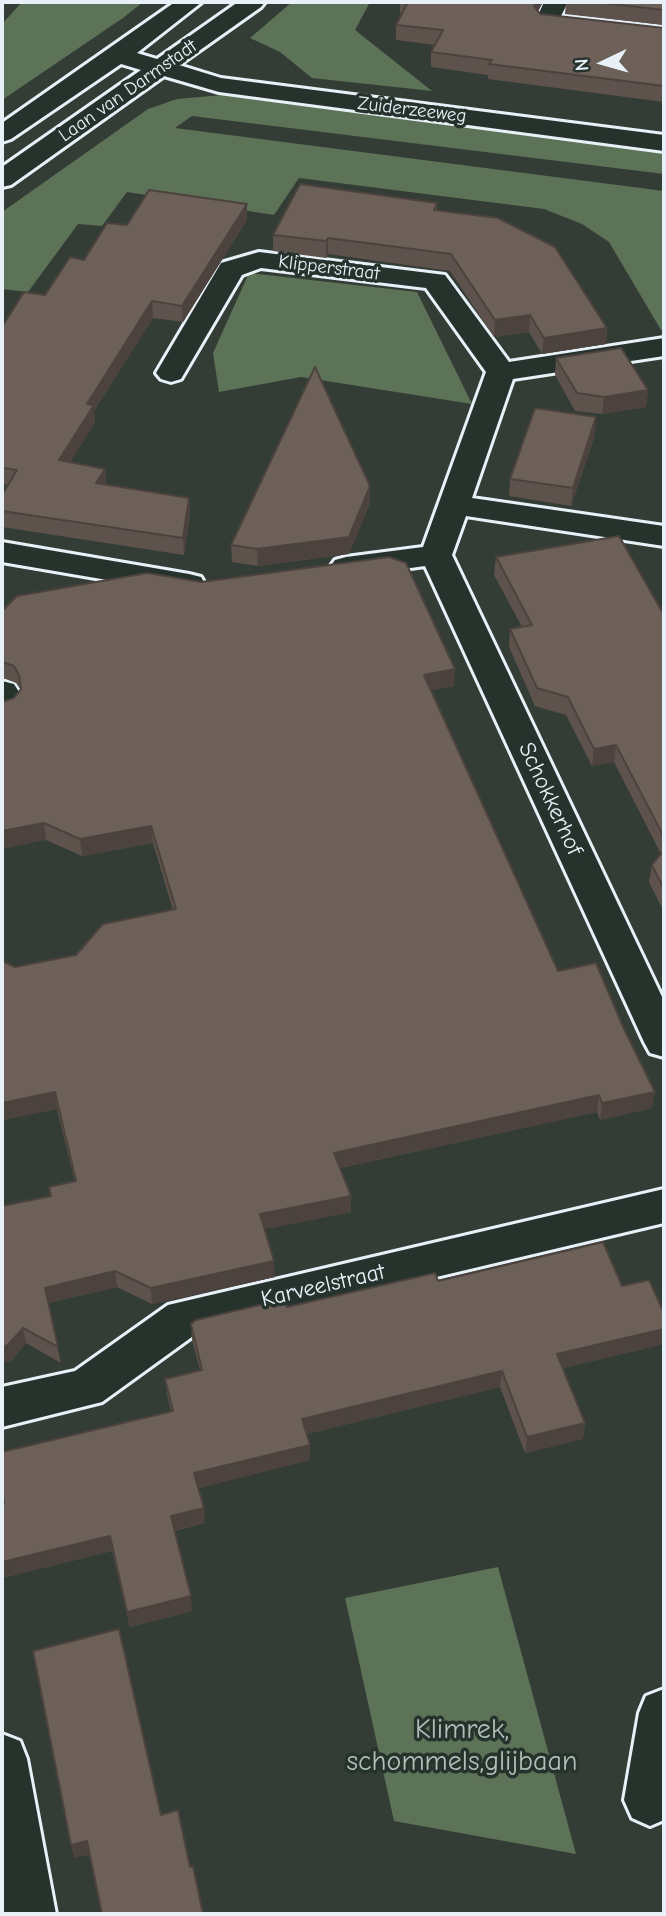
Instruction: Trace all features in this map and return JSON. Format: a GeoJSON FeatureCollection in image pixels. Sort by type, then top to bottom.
{"type":"FeatureCollection","features":[{"type":"Feature","properties":{"kind":"street","name":"Laan van Darmstadt"},"geometry":{"type":"LineString","coordinates":[[2,134],[190,2]]}},
{"type":"Feature","properties":{"kind":"street","name":"Laan van Darmstadt"},"geometry":{"type":"LineString","coordinates":[[2,179],[253,2]]}},
{"type":"Feature","properties":{"kind":"street"},"geometry":{"type":"LineString","coordinates":[[556,2],[547,22],[664,35]]}},
{"type":"Feature","properties":{"kind":"street","name":"Zuiderzeeweg"},"geometry":{"type":"LineString","coordinates":[[117,55],[219,85],[664,143]]}},
{"type":"Feature","properties":{"kind":"street","name":"Klipperstraat"},"geometry":{"type":"LineString","coordinates":[[171,373],[231,269],[259,260],[435,281],[501,372]]}},
{"type":"Feature","properties":{"kind":"street"},"geometry":{"type":"LineString","coordinates":[[312,571],[436,555],[501,372],[664,347]]}},
{"type":"Feature","properties":{"kind":"street"},"geometry":{"type":"LineString","coordinates":[[453,505],[664,536]]}},
{"type":"Feature","properties":{"kind":"street"},"geometry":{"type":"LineString","coordinates":[[2,552],[202,586],[216,584]]}},
{"type":"Feature","properties":{"kind":"street","name":"Schokkerhof"},"geometry":{"type":"LineString","coordinates":[[436,555],[664,1042]]}},
{"type":"Feature","properties":{"kind":"street"},"geometry":{"type":"LineString","coordinates":[[2,692],[5,705],[2,706]]}},
{"type":"Feature","properties":{"kind":"street","name":"Karveelstraat"},"geometry":{"type":"LineString","coordinates":[[2,1407],[86,1388],[184,1318],[664,1206]]}},
{"type":"Feature","properties":{"kind":"street"},"geometry":{"type":"LineString","coordinates":[[650,1800],[664,1713]]}},
{"type":"Feature","properties":{"kind":"street"},"geometry":{"type":"LineString","coordinates":[[2,1759],[29,1914]]}},
{"type":"Feature","properties":{"kind":"green space"},"geometry":{"type":"Polygon","coordinates":[[[22,2],[143,2],[2,100],[2,24],[22,2]]]}},
{"type":"Feature","properties":{"kind":"green space"},"geometry":{"type":"Polygon","coordinates":[[[292,2],[370,2],[355,30],[432,91],[312,78],[280,52],[250,38],[292,2]]]}},
{"type":"Feature","properties":{"kind":"green space"},"geometry":{"type":"Polygon","coordinates":[[[223,95],[664,153],[664,174],[192,116],[175,128],[664,191],[664,329],[661,330],[609,242],[582,224],[544,209],[299,178],[274,215],[127,192],[102,226],[78,224],[28,292],[2,289],[2,212],[148,109],[177,99],[223,95]]]}},
{"type":"Feature","properties":{"kind":"green space"},"geometry":{"type":"Polygon","coordinates":[[[249,273],[417,292],[472,404],[301,377],[219,392],[213,353],[249,273]]]}},
{"type":"Feature","properties":{"kind":"green space","name":"Klimrek, schommels,glijbaan"},"geometry":{"type":"Polygon","coordinates":[[[498,1567],[576,1854],[394,1821],[345,1598],[498,1567]]]}},
{"type":"Feature","properties":{"kind":"building"},"geometry":{"type":"Polygon","coordinates":[[[408,2],[536,2],[534,6],[540,14],[664,28],[664,86],[489,64],[492,60],[431,52],[443,30],[396,25],[408,2]]]}},
{"type":"Feature","properties":{"kind":"building"},"geometry":{"type":"Polygon","coordinates":[[[594,2],[664,2],[664,10],[594,2]]]}},
{"type":"Feature","properties":{"kind":"building"},"geometry":{"type":"Polygon","coordinates":[[[300,184],[437,203],[434,210],[498,218],[555,247],[607,328],[544,338],[530,315],[495,320],[451,254],[328,238],[326,241],[273,235],[300,184]]]}},
{"type":"Feature","properties":{"kind":"building"},"geometry":{"type":"Polygon","coordinates":[[[149,190],[247,204],[182,306],[152,301],[87,404],[94,405],[59,460],[105,469],[96,483],[189,498],[183,538],[2,511],[2,495],[17,470],[2,468],[2,327],[24,292],[45,295],[70,257],[84,260],[107,223],[127,225],[149,190]]]}},
{"type":"Feature","properties":{"kind":"building"},"geometry":{"type":"Polygon","coordinates":[[[621,348],[648,390],[604,397],[577,393],[556,358],[621,348]]]}},
{"type":"Feature","properties":{"kind":"building"},"geometry":{"type":"Polygon","coordinates":[[[315,367],[370,486],[349,537],[257,549],[231,545],[315,367]]]}},
{"type":"Feature","properties":{"kind":"building"},"geometry":{"type":"Polygon","coordinates":[[[535,408],[596,417],[573,488],[510,479],[535,408]]]}},
{"type":"Feature","properties":{"kind":"building"},"geometry":{"type":"Polygon","coordinates":[[[619,536],[664,615],[664,837],[616,745],[594,749],[568,697],[537,688],[510,629],[532,625],[496,557],[619,536]]]}},
{"type":"Feature","properties":{"kind":"building"},"geometry":{"type":"Polygon","coordinates":[[[389,557],[406,563],[455,669],[424,675],[558,971],[596,963],[655,1092],[602,1103],[599,1095],[334,1153],[351,1196],[260,1214],[274,1261],[151,1288],[115,1271],[45,1288],[58,1347],[23,1328],[8,1345],[2,1347],[2,1206],[51,1196],[49,1187],[76,1181],[55,1092],[2,1103],[2,961],[15,967],[76,955],[103,924],[176,909],[151,826],[80,839],[44,823],[2,831],[2,702],[14,698],[21,689],[19,675],[14,666],[2,662],[2,611],[17,596],[147,573],[201,582],[389,557]]]}},
{"type":"Feature","properties":{"kind":"building"},"geometry":{"type":"Polygon","coordinates":[[[664,850],[664,889],[652,865],[664,850]]]}},
{"type":"Feature","properties":{"kind":"building"},"geometry":{"type":"Polygon","coordinates":[[[603,1242],[622,1286],[649,1280],[664,1313],[664,1329],[557,1354],[585,1423],[527,1437],[502,1371],[302,1419],[310,1445],[194,1473],[204,1508],[171,1516],[191,1596],[127,1612],[110,1536],[2,1562],[2,1452],[173,1411],[165,1379],[202,1370],[191,1324],[196,1320],[285,1299],[287,1307],[435,1273],[438,1281],[603,1242]]]}},
{"type":"Feature","properties":{"kind":"building"},"geometry":{"type":"Polygon","coordinates":[[[119,1629],[161,1815],[178,1810],[203,1914],[102,1914],[87,1841],[71,1845],[33,1651],[119,1629]]]}}]}
